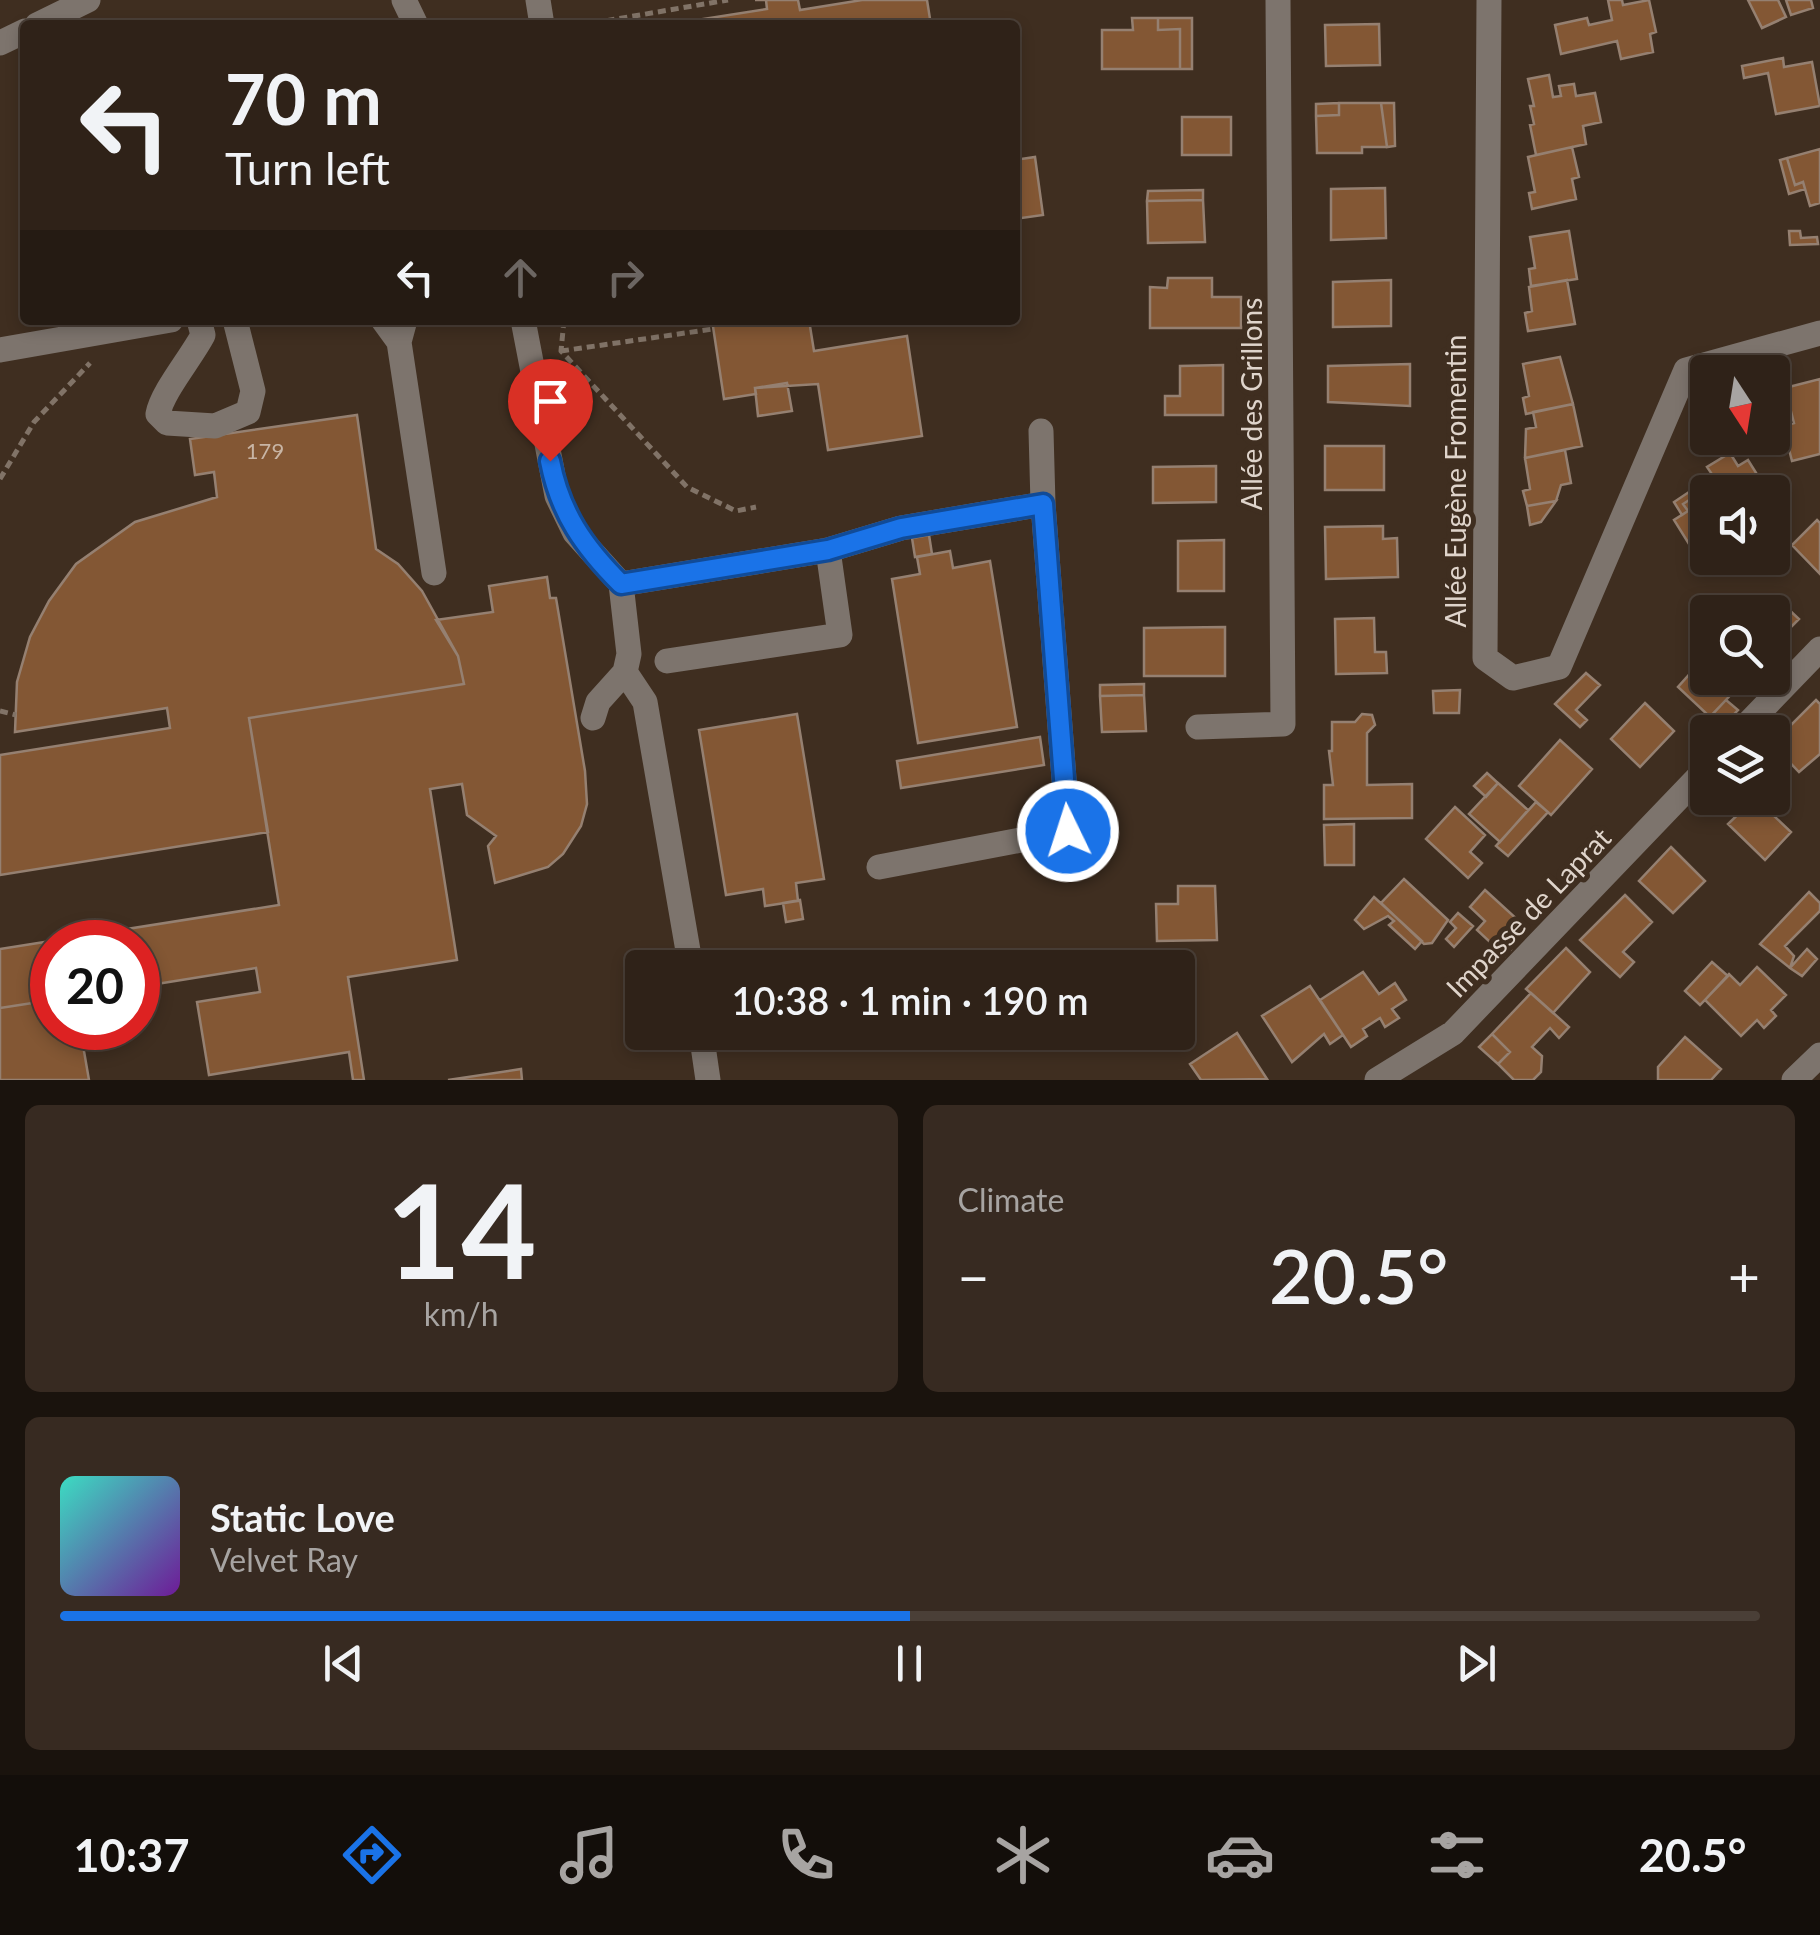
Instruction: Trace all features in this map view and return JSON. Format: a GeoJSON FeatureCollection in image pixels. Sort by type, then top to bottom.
{"type":"FeatureCollection","features":[{"type":"Feature","properties":{"kind":"street"},"geometry":{"type":"LineString","coordinates":[[47,20],[88,0]]}},
{"type":"Feature","properties":{"kind":"street","name":"Allée des Grillons"},"geometry":{"type":"LineString","coordinates":[[1198,727],[1283,724],[1278,0]]}},
{"type":"Feature","properties":{"kind":"street","name":"Allée Eugène Fromentin"},"geometry":{"type":"LineString","coordinates":[[1489,0],[1482,496],[1485,658],[1513,678],[1558,667],[1686,370],[1820,332]]}},
{"type":"Feature","properties":{"kind":"street"},"geometry":{"type":"LineString","coordinates":[[0,350],[142,325]]}},
{"type":"Feature","properties":{"kind":"street"},"geometry":{"type":"LineString","coordinates":[[200,325],[203,335],[181,376],[160,401],[158,414],[167,423],[215,426],[248,412],[253,391],[236,325]]}},
{"type":"Feature","properties":{"kind":"street"},"geometry":{"type":"LineString","coordinates":[[524,325],[556,496],[576,533],[621,584],[629,654],[625,672],[598,702],[593,718]]}},
{"type":"Feature","properties":{"kind":"street"},"geometry":{"type":"LineString","coordinates":[[402,331],[434,573]]}},
{"type":"Feature","properties":{"kind":"street"},"geometry":{"type":"LineString","coordinates":[[879,867],[1068,831],[1041,431]]}},
{"type":"Feature","properties":{"kind":"street"},"geometry":{"type":"LineString","coordinates":[[621,584],[828,550],[901,528],[1043,504]]}},
{"type":"Feature","properties":{"kind":"street"},"geometry":{"type":"LineString","coordinates":[[667,661],[840,635],[828,550]]}},
{"type":"Feature","properties":{"kind":"street"},"geometry":{"type":"LineString","coordinates":[[1756,715],[1820,649]]}},
{"type":"Feature","properties":{"kind":"street"},"geometry":{"type":"LineString","coordinates":[[625,672],[644,702],[688,950]]}},
{"type":"Feature","properties":{"kind":"street","name":"Impasse de Laprat"},"geometry":{"type":"LineString","coordinates":[[1377,1080],[1453,1034],[1690,786]]}},
{"type":"Feature","properties":{"kind":"street"},"geometry":{"type":"LineString","coordinates":[[704,1050],[708,1080]]}},
{"type":"Feature","properties":{"kind":"street"},"geometry":{"type":"LineString","coordinates":[[1794,1080],[1820,1055]]}},
{"type":"Feature","properties":{"kind":"path"},"geometry":{"type":"LineString","coordinates":[[611,20],[728,0]]}},
{"type":"Feature","properties":{"kind":"path"},"geometry":{"type":"LineString","coordinates":[[564,325],[561,352],[687,487],[736,511],[756,508]]}},
{"type":"Feature","properties":{"kind":"path"},"geometry":{"type":"LineString","coordinates":[[561,352],[714,329]]}},
{"type":"Feature","properties":{"kind":"path"},"geometry":{"type":"LineString","coordinates":[[0,479],[34,422],[70,379],[107,348],[114,330]]}},
{"type":"Feature","properties":{"kind":"path"},"geometry":{"type":"LineString","coordinates":[[0,712],[16,714]]}},
{"type":"Feature","properties":{"kind":"building"},"geometry":{"type":"Polygon","coordinates":[[[766,0],[798,0],[800,10],[862,0],[927,0],[930,20],[697,20],[767,9],[766,0]]]}},
{"type":"Feature","properties":{"kind":"building"},"geometry":{"type":"Polygon","coordinates":[[[1608,0],[1622,0],[1623,5],[1649,0],[1656,32],[1650,34],[1653,52],[1621,59],[1617,41],[1561,54],[1555,25],[1587,18],[1589,25],[1612,20],[1608,0]]]}},
{"type":"Feature","properties":{"kind":"building"},"geometry":{"type":"Polygon","coordinates":[[[1748,0],[1778,0],[1786,17],[1762,28],[1748,0]]]}},
{"type":"Feature","properties":{"kind":"building"},"geometry":{"type":"Polygon","coordinates":[[[1786,0],[1811,0],[1813,8],[1791,15],[1786,0]]]}},
{"type":"Feature","properties":{"kind":"building"},"geometry":{"type":"Polygon","coordinates":[[[1132,18],[1158,18],[1158,30],[1180,29],[1180,69],[1102,69],[1102,30],[1133,30],[1132,18]]]}},
{"type":"Feature","properties":{"kind":"building"},"geometry":{"type":"Polygon","coordinates":[[[1158,18],[1192,18],[1192,69],[1180,69],[1180,29],[1158,30],[1158,18]]]}},
{"type":"Feature","properties":{"kind":"building"},"geometry":{"type":"Polygon","coordinates":[[[1379,24],[1380,65],[1326,66],[1325,25],[1379,24]]]}},
{"type":"Feature","properties":{"kind":"building"},"geometry":{"type":"Polygon","coordinates":[[[1783,58],[1784,67],[1812,62],[1820,106],[1776,114],[1768,73],[1744,78],[1742,66],[1783,58]]]}},
{"type":"Feature","properties":{"kind":"building"},"geometry":{"type":"Polygon","coordinates":[[[1549,75],[1553,97],[1561,96],[1559,86],[1574,84],[1576,96],[1595,93],[1601,122],[1583,126],[1586,144],[1536,155],[1530,125],[1534,124],[1530,106],[1534,106],[1528,79],[1549,75]]]}},
{"type":"Feature","properties":{"kind":"building"},"geometry":{"type":"Polygon","coordinates":[[[1339,103],[1339,115],[1316,116],[1316,104],[1339,103]]]}},
{"type":"Feature","properties":{"kind":"building"},"geometry":{"type":"Polygon","coordinates":[[[1339,103],[1381,103],[1387,147],[1362,147],[1362,153],[1317,153],[1316,116],[1339,115],[1339,103]]]}},
{"type":"Feature","properties":{"kind":"building"},"geometry":{"type":"Polygon","coordinates":[[[1381,103],[1394,103],[1395,146],[1387,147],[1381,103]]]}},
{"type":"Feature","properties":{"kind":"building"},"geometry":{"type":"Polygon","coordinates":[[[1182,117],[1231,117],[1231,155],[1182,155],[1182,117]]]}},
{"type":"Feature","properties":{"kind":"building"},"geometry":{"type":"Polygon","coordinates":[[[1572,147],[1579,177],[1572,179],[1576,199],[1532,209],[1529,193],[1535,192],[1528,157],[1572,147]]]}},
{"type":"Feature","properties":{"kind":"building"},"geometry":{"type":"Polygon","coordinates":[[[1820,149],[1820,203],[1810,206],[1803,182],[1795,185],[1787,158],[1820,149]]]}},
{"type":"Feature","properties":{"kind":"building"},"geometry":{"type":"Polygon","coordinates":[[[1035,157],[1043,215],[1020,218],[1020,159],[1035,157]]]}},
{"type":"Feature","properties":{"kind":"building"},"geometry":{"type":"Polygon","coordinates":[[[1787,158],[1795,185],[1803,182],[1805,189],[1789,194],[1780,160],[1787,158]]]}},
{"type":"Feature","properties":{"kind":"building"},"geometry":{"type":"Polygon","coordinates":[[[1385,188],[1386,238],[1331,240],[1331,189],[1385,188]]]}},
{"type":"Feature","properties":{"kind":"building"},"geometry":{"type":"Polygon","coordinates":[[[1203,190],[1203,200],[1147,201],[1148,191],[1203,190]]]}},
{"type":"Feature","properties":{"kind":"building"},"geometry":{"type":"Polygon","coordinates":[[[1203,200],[1205,242],[1148,243],[1147,201],[1203,200]]]}},
{"type":"Feature","properties":{"kind":"building"},"geometry":{"type":"Polygon","coordinates":[[[1569,231],[1577,279],[1531,286],[1529,269],[1535,268],[1530,237],[1569,231]]]}},
{"type":"Feature","properties":{"kind":"building"},"geometry":{"type":"Polygon","coordinates":[[[1789,231],[1800,231],[1801,238],[1817,237],[1818,244],[1790,245],[1789,231]]]}},
{"type":"Feature","properties":{"kind":"building"},"geometry":{"type":"Polygon","coordinates":[[[1168,278],[1212,278],[1212,297],[1241,297],[1241,328],[1150,328],[1150,287],[1167,288],[1168,278]]]}},
{"type":"Feature","properties":{"kind":"building"},"geometry":{"type":"Polygon","coordinates":[[[1391,280],[1391,326],[1333,327],[1333,282],[1391,280]]]}},
{"type":"Feature","properties":{"kind":"building"},"geometry":{"type":"Polygon","coordinates":[[[1567,280],[1575,324],[1528,331],[1525,313],[1532,311],[1529,287],[1567,280]]]}},
{"type":"Feature","properties":{"kind":"building"},"geometry":{"type":"Polygon","coordinates":[[[713,325],[810,325],[814,351],[907,336],[922,436],[828,450],[818,384],[755,388],[756,394],[724,399],[713,325]]]}},
{"type":"Feature","properties":{"kind":"building"},"geometry":{"type":"Polygon","coordinates":[[[1560,357],[1573,404],[1526,414],[1523,398],[1529,396],[1523,364],[1560,357]]]}},
{"type":"Feature","properties":{"kind":"building"},"geometry":{"type":"Polygon","coordinates":[[[1410,364],[1410,406],[1328,402],[1328,366],[1410,364]]]}},
{"type":"Feature","properties":{"kind":"building"},"geometry":{"type":"Polygon","coordinates":[[[1223,365],[1223,415],[1165,415],[1165,396],[1180,396],[1180,366],[1223,365]]]}},
{"type":"Feature","properties":{"kind":"building"},"geometry":{"type":"Polygon","coordinates":[[[1820,379],[1820,454],[1792,461],[1790,424],[1794,423],[1790,387],[1820,379]]]}},
{"type":"Feature","properties":{"kind":"building"},"geometry":{"type":"Polygon","coordinates":[[[787,383],[792,411],[758,416],[755,388],[787,383]]]}},
{"type":"Feature","properties":{"kind":"building"},"geometry":{"type":"Polygon","coordinates":[[[1573,404],[1582,446],[1525,458],[1526,429],[1536,427],[1533,412],[1573,404]]]}},
{"type":"Feature","properties":{"kind":"building"},"geometry":{"type":"Polygon","coordinates":[[[357,415],[376,549],[398,564],[422,591],[458,656],[464,684],[249,718],[268,832],[0,875],[0,755],[170,728],[167,708],[15,732],[17,682],[30,637],[49,601],[76,564],[135,522],[217,497],[214,472],[195,475],[190,439],[357,415]]]}},
{"type":"Feature","properties":{"kind":"building"},"geometry":{"type":"Polygon","coordinates":[[[1325,446],[1384,446],[1384,490],[1325,490],[1325,446]]]}},
{"type":"Feature","properties":{"kind":"building"},"geometry":{"type":"Polygon","coordinates":[[[1565,450],[1571,483],[1561,485],[1556,501],[1527,506],[1523,491],[1530,489],[1525,458],[1565,450]]]}},
{"type":"Feature","properties":{"kind":"building"},"geometry":{"type":"Polygon","coordinates":[[[1731,455],[1738,466],[1748,460],[1757,475],[1712,475],[1707,467],[1731,455]]]}},
{"type":"Feature","properties":{"kind":"building"},"geometry":{"type":"Polygon","coordinates":[[[1216,466],[1216,502],[1153,503],[1153,467],[1216,466]]]}},
{"type":"Feature","properties":{"kind":"building"},"geometry":{"type":"Polygon","coordinates":[[[1690,491],[1690,499],[1683,504],[1688,511],[1682,515],[1674,502],[1690,491]]]}},
{"type":"Feature","properties":{"kind":"building"},"geometry":{"type":"Polygon","coordinates":[[[1690,499],[1689,544],[1674,520],[1688,511],[1683,504],[1690,499]]]}},
{"type":"Feature","properties":{"kind":"building"},"geometry":{"type":"Polygon","coordinates":[[[1556,501],[1541,522],[1530,525],[1527,506],[1556,501]]]}},
{"type":"Feature","properties":{"kind":"building"},"geometry":{"type":"Polygon","coordinates":[[[1817,520],[1820,523],[1820,574],[1792,545],[1817,520]]]}},
{"type":"Feature","properties":{"kind":"building"},"geometry":{"type":"Polygon","coordinates":[[[1383,526],[1383,539],[1397,538],[1398,577],[1326,579],[1325,527],[1383,526]]]}},
{"type":"Feature","properties":{"kind":"building"},"geometry":{"type":"Polygon","coordinates":[[[929,535],[932,554],[915,557],[912,538],[929,535]]]}},
{"type":"Feature","properties":{"kind":"building"},"geometry":{"type":"Polygon","coordinates":[[[1224,540],[1224,591],[1178,591],[1178,541],[1224,540]]]}},
{"type":"Feature","properties":{"kind":"building"},"geometry":{"type":"Polygon","coordinates":[[[950,551],[953,568],[990,561],[1017,727],[918,743],[892,579],[920,574],[917,557],[950,551]]]}},
{"type":"Feature","properties":{"kind":"building"},"geometry":{"type":"Polygon","coordinates":[[[547,577],[550,598],[556,598],[585,771],[587,804],[581,826],[563,854],[548,867],[495,883],[488,846],[496,836],[467,815],[462,784],[430,789],[457,960],[348,977],[364,1080],[353,1080],[349,1052],[209,1075],[197,1002],[260,992],[256,968],[160,983],[160,924],[279,905],[249,718],[464,684],[458,656],[436,620],[493,612],[489,586],[547,577]]]}},
{"type":"Feature","properties":{"kind":"building"},"geometry":{"type":"Polygon","coordinates":[[[1790,611],[1799,619],[1790,628],[1790,611]]]}},
{"type":"Feature","properties":{"kind":"building"},"geometry":{"type":"Polygon","coordinates":[[[1374,618],[1375,652],[1386,652],[1387,673],[1336,674],[1335,619],[1374,618]]]}},
{"type":"Feature","properties":{"kind":"building"},"geometry":{"type":"Polygon","coordinates":[[[1225,627],[1225,676],[1144,676],[1144,628],[1225,627]]]}},
{"type":"Feature","properties":{"kind":"building"},"geometry":{"type":"Polygon","coordinates":[[[1586,673],[1600,685],[1576,710],[1587,720],[1580,727],[1555,704],[1586,673]]]}},
{"type":"Feature","properties":{"kind":"building"},"geometry":{"type":"Polygon","coordinates":[[[1690,674],[1690,695],[1730,695],[1708,715],[1678,687],[1690,674]]]}},
{"type":"Feature","properties":{"kind":"building"},"geometry":{"type":"Polygon","coordinates":[[[1144,684],[1144,695],[1100,696],[1100,685],[1144,684]]]}},
{"type":"Feature","properties":{"kind":"building"},"geometry":{"type":"Polygon","coordinates":[[[1460,690],[1459,713],[1434,713],[1433,691],[1460,690]]]}},
{"type":"Feature","properties":{"kind":"building"},"geometry":{"type":"Polygon","coordinates":[[[1144,695],[1146,731],[1102,732],[1100,696],[1144,695]]]}},
{"type":"Feature","properties":{"kind":"building"},"geometry":{"type":"Polygon","coordinates":[[[1726,700],[1738,710],[1733,715],[1712,715],[1726,700]]]}},
{"type":"Feature","properties":{"kind":"building"},"geometry":{"type":"Polygon","coordinates":[[[1816,700],[1820,704],[1820,754],[1799,772],[1790,763],[1790,726],[1816,700]]]}},
{"type":"Feature","properties":{"kind":"building"},"geometry":{"type":"Polygon","coordinates":[[[1645,703],[1674,731],[1640,767],[1611,739],[1645,703]]]}},
{"type":"Feature","properties":{"kind":"building"},"geometry":{"type":"Polygon","coordinates":[[[797,714],[824,879],[796,883],[798,901],[765,906],[763,889],[726,895],[699,730],[797,714]]]}},
{"type":"Feature","properties":{"kind":"building"},"geometry":{"type":"Polygon","coordinates":[[[1362,714],[1372,715],[1375,725],[1367,733],[1367,785],[1412,784],[1412,818],[1324,819],[1324,785],[1333,785],[1329,751],[1332,722],[1355,722],[1362,714]]]}},
{"type":"Feature","properties":{"kind":"building"},"geometry":{"type":"Polygon","coordinates":[[[1040,737],[1044,765],[901,788],[897,761],[1040,737]]]}},
{"type":"Feature","properties":{"kind":"building"},"geometry":{"type":"Polygon","coordinates":[[[1560,740],[1592,769],[1551,815],[1519,786],[1560,740]]]}},
{"type":"Feature","properties":{"kind":"building"},"geometry":{"type":"Polygon","coordinates":[[[1487,773],[1498,783],[1486,797],[1474,786],[1487,773]]]}},
{"type":"Feature","properties":{"kind":"building"},"geometry":{"type":"Polygon","coordinates":[[[1498,783],[1528,810],[1500,842],[1469,814],[1498,783]]]}},
{"type":"Feature","properties":{"kind":"building"},"geometry":{"type":"Polygon","coordinates":[[[1536,802],[1548,812],[1508,856],[1496,846],[1536,802]]]}},
{"type":"Feature","properties":{"kind":"building"},"geometry":{"type":"Polygon","coordinates":[[[1455,807],[1485,835],[1470,852],[1482,863],[1468,878],[1426,839],[1455,807]]]}},
{"type":"Feature","properties":{"kind":"building"},"geometry":{"type":"Polygon","coordinates":[[[1737,815],[1773,815],[1791,832],[1765,860],[1728,824],[1737,815]]]}},
{"type":"Feature","properties":{"kind":"building"},"geometry":{"type":"Polygon","coordinates":[[[1354,824],[1354,865],[1325,865],[1324,825],[1354,824]]]}},
{"type":"Feature","properties":{"kind":"building"},"geometry":{"type":"Polygon","coordinates":[[[1671,847],[1705,881],[1673,913],[1639,881],[1671,847]]]}},
{"type":"Feature","properties":{"kind":"building"},"geometry":{"type":"Polygon","coordinates":[[[1404,879],[1448,920],[1432,943],[1424,944],[1381,903],[1404,879]]]}},
{"type":"Feature","properties":{"kind":"building"},"geometry":{"type":"Polygon","coordinates":[[[1178,886],[1215,886],[1217,940],[1157,941],[1156,904],[1178,904],[1178,886]]]}},
{"type":"Feature","properties":{"kind":"building"},"geometry":{"type":"Polygon","coordinates":[[[1485,890],[1519,921],[1506,935],[1516,944],[1505,956],[1477,930],[1485,921],[1470,907],[1485,890]]]}},
{"type":"Feature","properties":{"kind":"building"},"geometry":{"type":"Polygon","coordinates":[[[1809,892],[1820,903],[1820,911],[1785,946],[1794,956],[1790,968],[1760,944],[1809,892]]]}},
{"type":"Feature","properties":{"kind":"building"},"geometry":{"type":"Polygon","coordinates":[[[1625,895],[1652,922],[1623,952],[1634,962],[1620,977],[1580,940],[1625,895]]]}},
{"type":"Feature","properties":{"kind":"building"},"geometry":{"type":"Polygon","coordinates":[[[1374,897],[1422,941],[1415,949],[1389,925],[1394,921],[1388,916],[1364,929],[1355,920],[1374,897]]]}},
{"type":"Feature","properties":{"kind":"building"},"geometry":{"type":"Polygon","coordinates":[[[800,900],[803,919],[786,922],[783,903],[800,900]]]}},
{"type":"Feature","properties":{"kind":"building"},"geometry":{"type":"Polygon","coordinates":[[[1458,913],[1473,926],[1454,947],[1446,939],[1456,928],[1450,922],[1458,913]]]}},
{"type":"Feature","properties":{"kind":"building"},"geometry":{"type":"Polygon","coordinates":[[[30,944],[30,1003],[0,1008],[0,949],[30,944]]]}},
{"type":"Feature","properties":{"kind":"building"},"geometry":{"type":"Polygon","coordinates":[[[1566,948],[1590,972],[1553,1013],[1526,989],[1566,948]]]}},
{"type":"Feature","properties":{"kind":"building"},"geometry":{"type":"Polygon","coordinates":[[[1807,949],[1817,959],[1802,976],[1790,968],[1807,949]]]}},
{"type":"Feature","properties":{"kind":"building"},"geometry":{"type":"Polygon","coordinates":[[[1712,962],[1728,976],[1700,1005],[1685,991],[1712,962]]]}},
{"type":"Feature","properties":{"kind":"building"},"geometry":{"type":"Polygon","coordinates":[[[1757,967],[1786,995],[1771,1010],[1776,1016],[1764,1028],[1757,1020],[1741,1036],[1705,1000],[1729,974],[1740,985],[1757,967]]]}},
{"type":"Feature","properties":{"kind":"building"},"geometry":{"type":"Polygon","coordinates":[[[1363,972],[1379,994],[1395,983],[1406,1000],[1392,1009],[1399,1018],[1385,1027],[1380,1018],[1363,1029],[1367,1036],[1351,1047],[1320,1000],[1363,972]]]}},
{"type":"Feature","properties":{"kind":"building"},"geometry":{"type":"Polygon","coordinates":[[[1310,986],[1343,1035],[1330,1044],[1324,1034],[1292,1062],[1262,1016],[1310,986]]]}},
{"type":"Feature","properties":{"kind":"building"},"geometry":{"type":"Polygon","coordinates":[[[1531,993],[1569,1027],[1559,1038],[1550,1028],[1532,1047],[1542,1056],[1541,1072],[1533,1080],[1514,1080],[1498,1064],[1510,1052],[1492,1034],[1531,993]]]}},
{"type":"Feature","properties":{"kind":"building"},"geometry":{"type":"Polygon","coordinates":[[[30,1003],[30,1050],[84,1050],[89,1080],[0,1080],[0,1008],[30,1003]]]}},
{"type":"Feature","properties":{"kind":"building"},"geometry":{"type":"Polygon","coordinates":[[[1237,1033],[1267,1079],[1201,1080],[1190,1064],[1237,1033]]]}},
{"type":"Feature","properties":{"kind":"building"},"geometry":{"type":"Polygon","coordinates":[[[1492,1034],[1510,1052],[1498,1064],[1479,1047],[1492,1034]]]}},
{"type":"Feature","properties":{"kind":"building"},"geometry":{"type":"Polygon","coordinates":[[[1685,1037],[1721,1069],[1711,1080],[1658,1080],[1658,1067],[1685,1037]]]}},
{"type":"Feature","properties":{"kind":"building"},"geometry":{"type":"Polygon","coordinates":[[[521,1069],[522,1080],[448,1080],[521,1069]]]}},
{"type":"Feature","properties":{"kind":"route"},"geometry":{"type":"LineString","coordinates":[[550,461],[556,496],[576,533],[621,584],[828,550],[901,528],[1043,504],[1068,831]]}}]}
